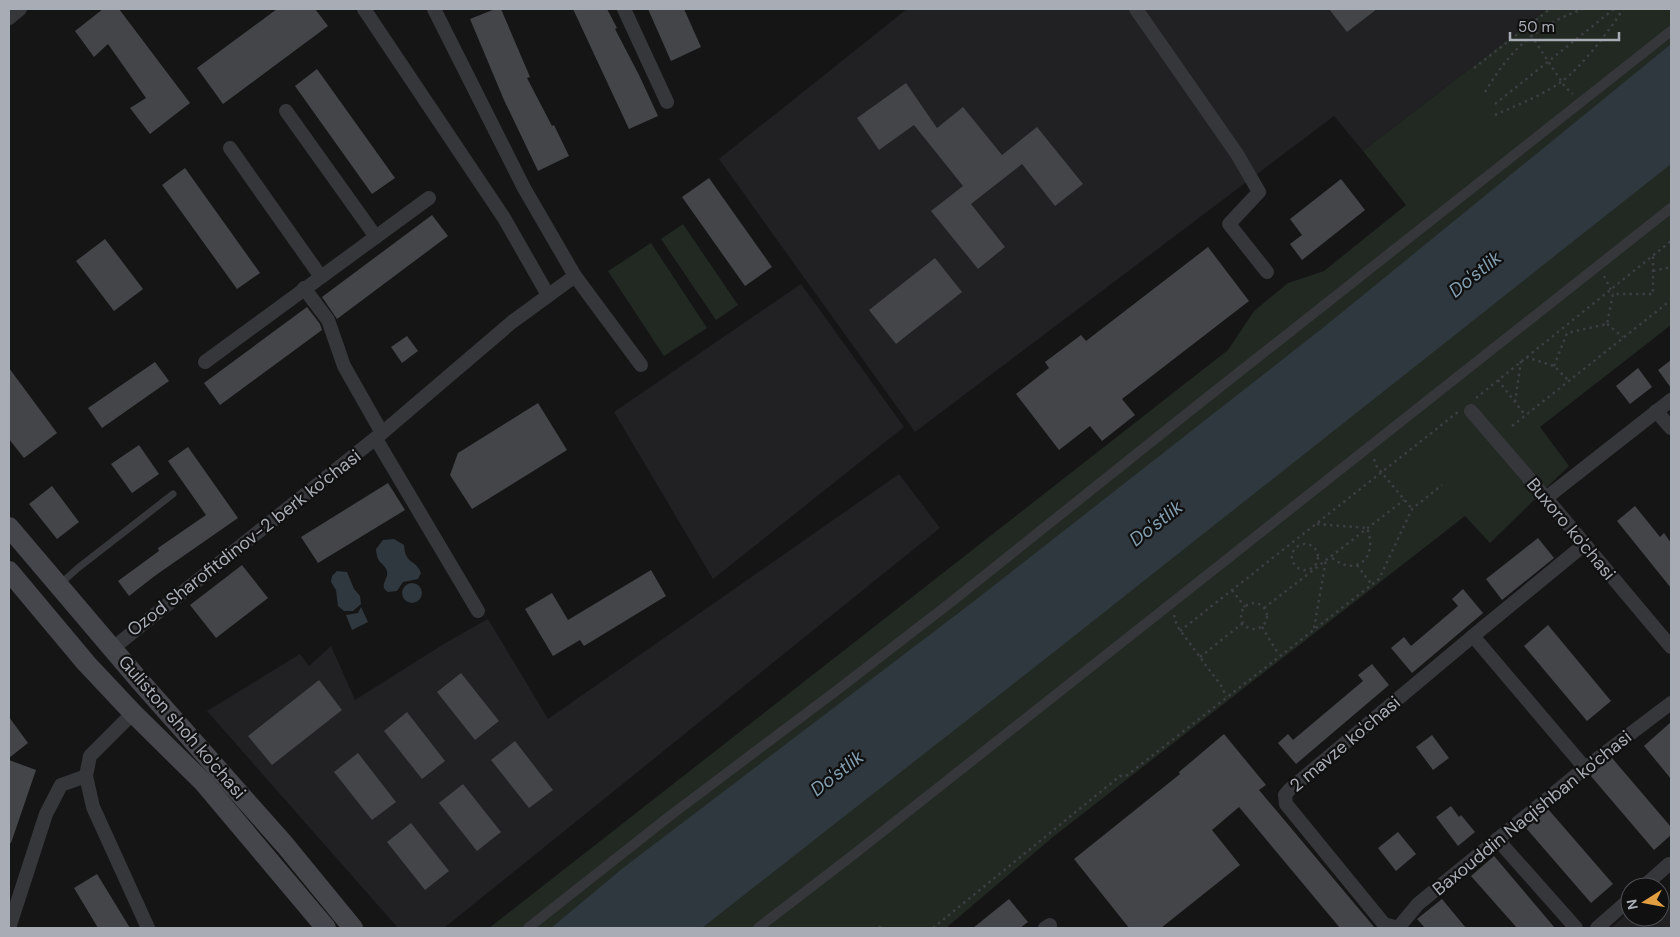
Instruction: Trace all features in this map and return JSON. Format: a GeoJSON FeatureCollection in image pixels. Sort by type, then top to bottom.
{"type":"FeatureCollection","features":[{"type":"Feature","properties":{"kind":"main road","name":"Guliston shoh ko'chasi"},"geometry":{"type":"LineString","coordinates":[[9,527],[139,680],[285,844],[353,928]]}},
{"type":"Feature","properties":{"kind":"main road","name":"Guliston shoh ko'chasi"},"geometry":{"type":"LineString","coordinates":[[9,571],[86,663],[204,784],[326,928]]}},
{"type":"Feature","properties":{"kind":"street"},"geometry":{"type":"LineString","coordinates":[[9,18],[20,9]]}},
{"type":"Feature","properties":{"kind":"street"},"geometry":{"type":"LineString","coordinates":[[364,9],[504,218],[548,295]]}},
{"type":"Feature","properties":{"kind":"street"},"geometry":{"type":"LineString","coordinates":[[434,9],[524,188],[576,276],[641,365]]}},
{"type":"Feature","properties":{"kind":"street"},"geometry":{"type":"LineString","coordinates":[[624,9],[667,102]]}},
{"type":"Feature","properties":{"kind":"street"},"geometry":{"type":"LineString","coordinates":[[1136,9],[1237,154],[1259,192],[1229,224],[1267,272]]}},
{"type":"Feature","properties":{"kind":"street"},"geometry":{"type":"LineString","coordinates":[[528,928],[671,815],[950,603],[1671,31]]}},
{"type":"Feature","properties":{"kind":"street"},"geometry":{"type":"LineString","coordinates":[[286,111],[376,237]]}},
{"type":"Feature","properties":{"kind":"street"},"geometry":{"type":"LineString","coordinates":[[230,148],[321,277]]}},
{"type":"Feature","properties":{"kind":"street"},"geometry":{"type":"LineString","coordinates":[[206,362],[304,288],[429,198]]}},
{"type":"Feature","properties":{"kind":"street"},"geometry":{"type":"LineString","coordinates":[[758,928],[1367,450],[1671,208]]}},
{"type":"Feature","properties":{"kind":"street","name":"Ozod Sharofitdinov-2 berk ko'chasi"},"geometry":{"type":"LineString","coordinates":[[113,648],[379,436],[512,322],[576,276]]}},
{"type":"Feature","properties":{"kind":"street"},"geometry":{"type":"LineString","coordinates":[[304,288],[328,320],[344,366],[379,436],[478,611]]}},
{"type":"Feature","properties":{"kind":"street"},"geometry":{"type":"LineString","coordinates":[[1546,498],[1671,400]]}},
{"type":"Feature","properties":{"kind":"street","name":"Buxoro ko'chasi"},"geometry":{"type":"LineString","coordinates":[[1468,407],[1671,647]]}},
{"type":"Feature","properties":{"kind":"street"},"geometry":{"type":"LineString","coordinates":[[1656,411],[1671,428]]}},
{"type":"Feature","properties":{"kind":"street"},"geometry":{"type":"LineString","coordinates":[[1585,544],[1472,636],[1585,768]]}},
{"type":"Feature","properties":{"kind":"street","name":"2 mavze ko'chasi"},"geometry":{"type":"LineString","coordinates":[[1398,928],[1384,924],[1286,804],[1285,795],[1472,636]]}},
{"type":"Feature","properties":{"kind":"street","name":"Baxouddin Naqishban ko'chasi"},"geometry":{"type":"LineString","coordinates":[[1398,928],[1418,904],[1585,768],[1671,703]]}},
{"type":"Feature","properties":{"kind":"street"},"geometry":{"type":"LineString","coordinates":[[133,713],[90,756],[86,776],[92,807],[148,928]]}},
{"type":"Feature","properties":{"kind":"street"},"geometry":{"type":"LineString","coordinates":[[9,928],[46,814],[61,785],[86,776]]}},
{"type":"Feature","properties":{"kind":"street"},"geometry":{"type":"LineString","coordinates":[[1497,839],[1576,928]]}},
{"type":"Feature","properties":{"kind":"street"},"geometry":{"type":"LineString","coordinates":[[1654,877],[1669,864],[1671,866]]}},
{"type":"Feature","properties":{"kind":"street"},"geometry":{"type":"LineString","coordinates":[[1597,928],[1620,907]]}},
{"type":"Feature","properties":{"kind":"lane"},"geometry":{"type":"LineString","coordinates":[[59,586],[78,568],[174,494]]}},
{"type":"Feature","properties":{"kind":"path"},"geometry":{"type":"LineString","coordinates":[[1474,68],[1550,9]]}},
{"type":"Feature","properties":{"kind":"path"},"geometry":{"type":"LineString","coordinates":[[1484,92],[1497,71],[1531,35],[1583,9]]}},
{"type":"Feature","properties":{"kind":"path"},"geometry":{"type":"LineString","coordinates":[[1495,104],[1614,9]]}},
{"type":"Feature","properties":{"kind":"path"},"geometry":{"type":"LineString","coordinates":[[1495,115],[1538,96],[1562,82],[1604,36],[1622,9]]}},
{"type":"Feature","properties":{"kind":"path"},"geometry":{"type":"LineString","coordinates":[[1531,35],[1562,82],[1581,102]]}},
{"type":"Feature","properties":{"kind":"path"},"geometry":{"type":"LineString","coordinates":[[1180,631],[1468,407],[1562,327],[1671,240]]}},
{"type":"Feature","properties":{"kind":"path"},"geometry":{"type":"LineString","coordinates":[[1613,294],[1653,294],[1653,255]]}},
{"type":"Feature","properties":{"kind":"path"},"geometry":{"type":"LineString","coordinates":[[1596,267],[1604,276],[1613,294],[1607,324]]}},
{"type":"Feature","properties":{"kind":"path"},"geometry":{"type":"LineString","coordinates":[[1653,271],[1671,267]]}},
{"type":"Feature","properties":{"kind":"path"},"geometry":{"type":"LineString","coordinates":[[1512,426],[1671,300]]}},
{"type":"Feature","properties":{"kind":"path"},"geometry":{"type":"LineString","coordinates":[[1567,333],[1607,324]]}},
{"type":"Feature","properties":{"kind":"path"},"geometry":{"type":"LineString","coordinates":[[1607,324],[1624,338]]}},
{"type":"Feature","properties":{"kind":"path"},"geometry":{"type":"LineString","coordinates":[[1562,327],[1567,333]]}},
{"type":"Feature","properties":{"kind":"path"},"geometry":{"type":"LineString","coordinates":[[1554,366],[1567,333]]}},
{"type":"Feature","properties":{"kind":"path"},"geometry":{"type":"LineString","coordinates":[[1526,357],[1554,366],[1569,381]]}},
{"type":"Feature","properties":{"kind":"path"},"geometry":{"type":"LineString","coordinates":[[1514,402],[1521,361]]}},
{"type":"Feature","properties":{"kind":"path"},"geometry":{"type":"LineString","coordinates":[[1498,380],[1525,415]]}},
{"type":"Feature","properties":{"kind":"path"},"geometry":{"type":"LineString","coordinates":[[1367,450],[1375,459],[1381,473],[1412,509]]}},
{"type":"Feature","properties":{"kind":"path"},"geometry":{"type":"LineString","coordinates":[[933,928],[1120,776],[1126,776],[1379,579],[1412,509],[1442,485]]}},
{"type":"Feature","properties":{"kind":"path"},"geometry":{"type":"LineString","coordinates":[[1264,608],[1313,568],[1404,500]]}},
{"type":"Feature","properties":{"kind":"path"},"geometry":{"type":"LineString","coordinates":[[1316,524],[1367,528]]}},
{"type":"Feature","properties":{"kind":"path"},"geometry":{"type":"LineString","coordinates":[[1330,556],[1338,563],[1349,566],[1367,559],[1371,550],[1370,536],[1367,528]]}},
{"type":"Feature","properties":{"kind":"path"},"geometry":{"type":"LineString","coordinates":[[1293,542],[1297,546]]}},
{"type":"Feature","properties":{"kind":"path"},"geometry":{"type":"LineString","coordinates":[[1307,544],[1314,548],[1318,556],[1313,568],[1304,570],[1294,564],[1292,555],[1297,546],[1307,544]]}},
{"type":"Feature","properties":{"kind":"path"},"geometry":{"type":"LineString","coordinates":[[1314,630],[1327,559]]}},
{"type":"Feature","properties":{"kind":"path"},"geometry":{"type":"LineString","coordinates":[[1357,564],[1372,585]]}},
{"type":"Feature","properties":{"kind":"path"},"geometry":{"type":"LineString","coordinates":[[1232,590],[1245,606]]}},
{"type":"Feature","properties":{"kind":"path"},"geometry":{"type":"LineString","coordinates":[[1256,603],[1264,608],[1267,616],[1262,627],[1254,630],[1249,629],[1243,623],[1241,615],[1245,606],[1256,603]]}},
{"type":"Feature","properties":{"kind":"path"},"geometry":{"type":"LineString","coordinates":[[1168,605],[1180,631],[1222,687],[1226,697]]}},
{"type":"Feature","properties":{"kind":"path"},"geometry":{"type":"LineString","coordinates":[[1200,656],[1243,623]]}},
{"type":"Feature","properties":{"kind":"path"},"geometry":{"type":"LineString","coordinates":[[1262,627],[1280,656]]}},
{"type":"Feature","properties":{"kind":"shaded area"},"geometry":{"type":"Polygon","coordinates":[[[907,9],[1547,9],[1363,151],[1334,116],[915,432],[719,159],[907,9]]]}},
{"type":"Feature","properties":{"kind":"shaded area"},"geometry":{"type":"Polygon","coordinates":[[[1547,9],[1671,9],[1671,325],[1540,427],[1569,466],[1490,543],[1465,516],[1053,837],[946,928],[489,928],[1228,350],[1254,311],[1288,283],[1324,271],[1406,205],[1363,151],[1547,9]]]}},
{"type":"Feature","properties":{"kind":"shaded area"},"geometry":{"type":"Polygon","coordinates":[[[683,224],[738,305],[716,320],[661,239],[683,224]]]}},
{"type":"Feature","properties":{"kind":"shaded area"},"geometry":{"type":"Polygon","coordinates":[[[651,243],[707,328],[664,356],[608,271],[651,243]]]}},
{"type":"Feature","properties":{"kind":"shaded area"},"geometry":{"type":"Polygon","coordinates":[[[801,284],[904,427],[713,579],[614,412],[801,284]]]}},
{"type":"Feature","properties":{"kind":"shaded area"},"geometry":{"type":"Polygon","coordinates":[[[899,474],[940,528],[444,928],[398,928],[207,711],[300,654],[309,666],[331,646],[355,700],[447,642],[488,619],[548,719],[899,474]]]}},
{"type":"Feature","properties":{"kind":"shaded area"},"geometry":{"type":"Polygon","coordinates":[[[1671,907],[1671,928],[1611,928],[1620,920],[1620,927],[1670,927],[1671,907]]]}},
{"type":"Feature","properties":{"kind":"water","name":"Do'stlik"},"geometry":{"type":"Polygon","coordinates":[[[1671,44],[1671,164],[1059,648],[702,928],[551,928],[623,868],[969,605],[1324,327],[1671,44]]]}},
{"type":"Feature","properties":{"kind":"water"},"geometry":{"type":"Polygon","coordinates":[[[394,539],[404,545],[406,556],[421,573],[418,579],[403,582],[397,591],[388,592],[384,587],[387,571],[379,561],[376,549],[383,540],[394,539]]]}},
{"type":"Feature","properties":{"kind":"water"},"geometry":{"type":"Polygon","coordinates":[[[337,571],[347,572],[354,589],[360,596],[361,604],[353,611],[344,611],[338,606],[336,590],[331,582],[332,576],[337,571]]]}},
{"type":"Feature","properties":{"kind":"water"},"geometry":{"type":"Polygon","coordinates":[[[412,583],[419,586],[422,593],[419,600],[412,603],[405,600],[402,593],[405,586],[412,583]]]}},
{"type":"Feature","properties":{"kind":"water"},"geometry":{"type":"Polygon","coordinates":[[[361,607],[368,622],[352,630],[346,615],[358,613],[361,607]]]}},
{"type":"Feature","properties":{"kind":"building"},"geometry":{"type":"Polygon","coordinates":[[[103,9],[119,9],[190,103],[150,134],[130,108],[146,98],[108,44],[94,57],[75,31],[103,9]]]}},
{"type":"Feature","properties":{"kind":"building"},"geometry":{"type":"Polygon","coordinates":[[[277,9],[315,9],[328,26],[223,104],[197,68],[277,9]]]}},
{"type":"Feature","properties":{"kind":"building"},"geometry":{"type":"Polygon","coordinates":[[[495,9],[501,9],[530,77],[527,78],[569,156],[538,171],[504,100],[470,19],[495,9]]]}},
{"type":"Feature","properties":{"kind":"building"},"geometry":{"type":"Polygon","coordinates":[[[573,9],[607,9],[658,116],[629,129],[573,9]]]}},
{"type":"Feature","properties":{"kind":"building"},"geometry":{"type":"Polygon","coordinates":[[[648,9],[684,9],[701,47],[671,61],[648,9]]]}},
{"type":"Feature","properties":{"kind":"building"},"geometry":{"type":"Polygon","coordinates":[[[1329,9],[1377,9],[1347,32],[1329,9]]]}},
{"type":"Feature","properties":{"kind":"building"},"geometry":{"type":"Polygon","coordinates":[[[317,69],[395,178],[372,194],[295,86],[317,69]]]}},
{"type":"Feature","properties":{"kind":"building"},"geometry":{"type":"Polygon","coordinates":[[[906,83],[937,128],[963,107],[1002,155],[1037,127],[1083,184],[1055,206],[1022,164],[971,204],[1005,247],[978,269],[931,211],[963,186],[914,125],[879,150],[857,118],[906,83]]]}},
{"type":"Feature","properties":{"kind":"building"},"geometry":{"type":"Polygon","coordinates":[[[185,168],[260,273],[237,289],[162,185],[185,168]]]}},
{"type":"Feature","properties":{"kind":"building"},"geometry":{"type":"Polygon","coordinates":[[[709,178],[772,267],[745,286],[682,197],[709,178]]]}},
{"type":"Feature","properties":{"kind":"building"},"geometry":{"type":"Polygon","coordinates":[[[1341,179],[1365,210],[1302,260],[1290,244],[1302,235],[1290,219],[1341,179]]]}},
{"type":"Feature","properties":{"kind":"building"},"geometry":{"type":"Polygon","coordinates":[[[432,215],[448,236],[337,319],[322,297],[432,215]]]}},
{"type":"Feature","properties":{"kind":"building"},"geometry":{"type":"Polygon","coordinates":[[[105,239],[143,289],[114,311],[76,261],[105,239]]]}},
{"type":"Feature","properties":{"kind":"building"},"geometry":{"type":"Polygon","coordinates":[[[1208,247],[1249,301],[1122,399],[1135,415],[1102,441],[1090,426],[1059,450],[1016,394],[1049,368],[1045,362],[1081,335],[1086,341],[1208,247]]]}},
{"type":"Feature","properties":{"kind":"building"},"geometry":{"type":"Polygon","coordinates":[[[935,258],[962,292],[896,344],[869,310],[935,258]]]}},
{"type":"Feature","properties":{"kind":"building"},"geometry":{"type":"Polygon","coordinates":[[[307,307],[320,324],[322,330],[220,405],[204,383],[307,307]]]}},
{"type":"Feature","properties":{"kind":"building"},"geometry":{"type":"Polygon","coordinates":[[[407,336],[418,351],[402,363],[391,347],[407,336]]]}},
{"type":"Feature","properties":{"kind":"building"},"geometry":{"type":"Polygon","coordinates":[[[1671,360],[1671,388],[1658,370],[1671,360]]]}},
{"type":"Feature","properties":{"kind":"building"},"geometry":{"type":"Polygon","coordinates":[[[155,362],[169,381],[102,428],[88,408],[155,362]]]}},
{"type":"Feature","properties":{"kind":"building"},"geometry":{"type":"Polygon","coordinates":[[[9,368],[57,433],[24,458],[9,439],[9,368]]]}},
{"type":"Feature","properties":{"kind":"building"},"geometry":{"type":"Polygon","coordinates":[[[1638,368],[1652,387],[1630,404],[1616,386],[1638,368]]]}},
{"type":"Feature","properties":{"kind":"building"},"geometry":{"type":"Polygon","coordinates":[[[538,403],[567,450],[472,509],[450,475],[458,453],[538,403]]]}},
{"type":"Feature","properties":{"kind":"building"},"geometry":{"type":"Polygon","coordinates":[[[139,445],[159,474],[132,493],[111,464],[139,445]]]}},
{"type":"Feature","properties":{"kind":"building"},"geometry":{"type":"Polygon","coordinates":[[[188,447],[238,518],[129,596],[118,581],[159,551],[158,548],[206,515],[168,461],[188,447]]]}},
{"type":"Feature","properties":{"kind":"building"},"geometry":{"type":"Polygon","coordinates":[[[388,483],[405,510],[318,563],[301,537],[388,483]]]}},
{"type":"Feature","properties":{"kind":"building"},"geometry":{"type":"Polygon","coordinates":[[[52,486],[79,522],[57,539],[29,504],[52,486]]]}},
{"type":"Feature","properties":{"kind":"building"},"geometry":{"type":"Polygon","coordinates":[[[1635,506],[1660,537],[1664,533],[1671,543],[1671,588],[1617,521],[1635,506]]]}},
{"type":"Feature","properties":{"kind":"building"},"geometry":{"type":"Polygon","coordinates":[[[1538,538],[1554,558],[1502,600],[1486,579],[1538,538]]]}},
{"type":"Feature","properties":{"kind":"building"},"geometry":{"type":"Polygon","coordinates":[[[242,565],[268,598],[216,638],[190,605],[242,565]]]}},
{"type":"Feature","properties":{"kind":"building"},"geometry":{"type":"Polygon","coordinates":[[[651,570],[666,596],[584,646],[580,640],[553,656],[525,609],[552,593],[568,620],[651,570]]]}},
{"type":"Feature","properties":{"kind":"building"},"geometry":{"type":"Polygon","coordinates":[[[1463,589],[1483,613],[1412,673],[1391,648],[1404,637],[1411,646],[1458,606],[1452,599],[1463,589]]]}},
{"type":"Feature","properties":{"kind":"building"},"geometry":{"type":"Polygon","coordinates":[[[1548,625],[1611,701],[1587,721],[1524,646],[1548,625]]]}},
{"type":"Feature","properties":{"kind":"building"},"geometry":{"type":"Polygon","coordinates":[[[1372,664],[1389,685],[1296,764],[1278,743],[1288,734],[1293,740],[1363,681],[1358,675],[1372,664]]]}},
{"type":"Feature","properties":{"kind":"building"},"geometry":{"type":"Polygon","coordinates":[[[461,673],[499,721],[475,740],[437,692],[461,673]]]}},
{"type":"Feature","properties":{"kind":"building"},"geometry":{"type":"Polygon","coordinates":[[[319,680],[342,710],[272,765],[248,736],[319,680]]]}},
{"type":"Feature","properties":{"kind":"building"},"geometry":{"type":"Polygon","coordinates":[[[407,712],[445,761],[422,779],[384,731],[407,712]]]}},
{"type":"Feature","properties":{"kind":"building"},"geometry":{"type":"Polygon","coordinates":[[[9,717],[28,743],[9,758],[9,717]]]}},
{"type":"Feature","properties":{"kind":"building"},"geometry":{"type":"Polygon","coordinates":[[[1671,722],[1671,779],[1644,746],[1671,722]]]}},
{"type":"Feature","properties":{"kind":"building"},"geometry":{"type":"Polygon","coordinates":[[[1224,734],[1266,785],[1259,790],[1375,928],[1340,928],[1239,807],[1212,830],[1240,865],[1161,928],[1129,928],[1074,859],[1180,774],[1179,772],[1224,734]]]}},
{"type":"Feature","properties":{"kind":"building"},"geometry":{"type":"Polygon","coordinates":[[[1432,735],[1449,758],[1433,770],[1416,747],[1432,735]]]}},
{"type":"Feature","properties":{"kind":"building"},"geometry":{"type":"Polygon","coordinates":[[[515,741],[553,790],[529,808],[491,760],[515,741]]]}},
{"type":"Feature","properties":{"kind":"building"},"geometry":{"type":"Polygon","coordinates":[[[358,753],[396,802],[372,820],[334,772],[358,753]]]}},
{"type":"Feature","properties":{"kind":"building"},"geometry":{"type":"Polygon","coordinates":[[[1612,758],[1671,827],[1671,835],[1654,850],[1590,775],[1612,758]]]}},
{"type":"Feature","properties":{"kind":"building"},"geometry":{"type":"Polygon","coordinates":[[[9,760],[36,770],[11,843],[9,843],[9,760]]]}},
{"type":"Feature","properties":{"kind":"building"},"geometry":{"type":"Polygon","coordinates":[[[463,784],[501,832],[477,851],[439,803],[463,784]]]}},
{"type":"Feature","properties":{"kind":"building"},"geometry":{"type":"Polygon","coordinates":[[[1451,806],[1459,817],[1461,815],[1475,832],[1458,846],[1436,817],[1451,806]]]}},
{"type":"Feature","properties":{"kind":"building"},"geometry":{"type":"Polygon","coordinates":[[[1548,809],[1613,884],[1591,903],[1526,828],[1548,809]]]}},
{"type":"Feature","properties":{"kind":"building"},"geometry":{"type":"Polygon","coordinates":[[[411,823],[449,871],[425,890],[387,842],[411,823]]]}},
{"type":"Feature","properties":{"kind":"building"},"geometry":{"type":"Polygon","coordinates":[[[1398,832],[1416,854],[1396,871],[1378,848],[1398,832]]]}},
{"type":"Feature","properties":{"kind":"building"},"geometry":{"type":"Polygon","coordinates":[[[1494,856],[1555,928],[1517,928],[1471,876],[1494,856]]]}},
{"type":"Feature","properties":{"kind":"building"},"geometry":{"type":"Polygon","coordinates":[[[97,874],[130,928],[98,928],[74,888],[97,874]]]}},
{"type":"Feature","properties":{"kind":"building"},"geometry":{"type":"Polygon","coordinates":[[[1009,899],[1028,922],[1020,928],[973,928],[1009,899]]]}},
{"type":"Feature","properties":{"kind":"building"},"geometry":{"type":"Polygon","coordinates":[[[1442,899],[1466,928],[1425,928],[1417,919],[1442,899]]]}}]}
